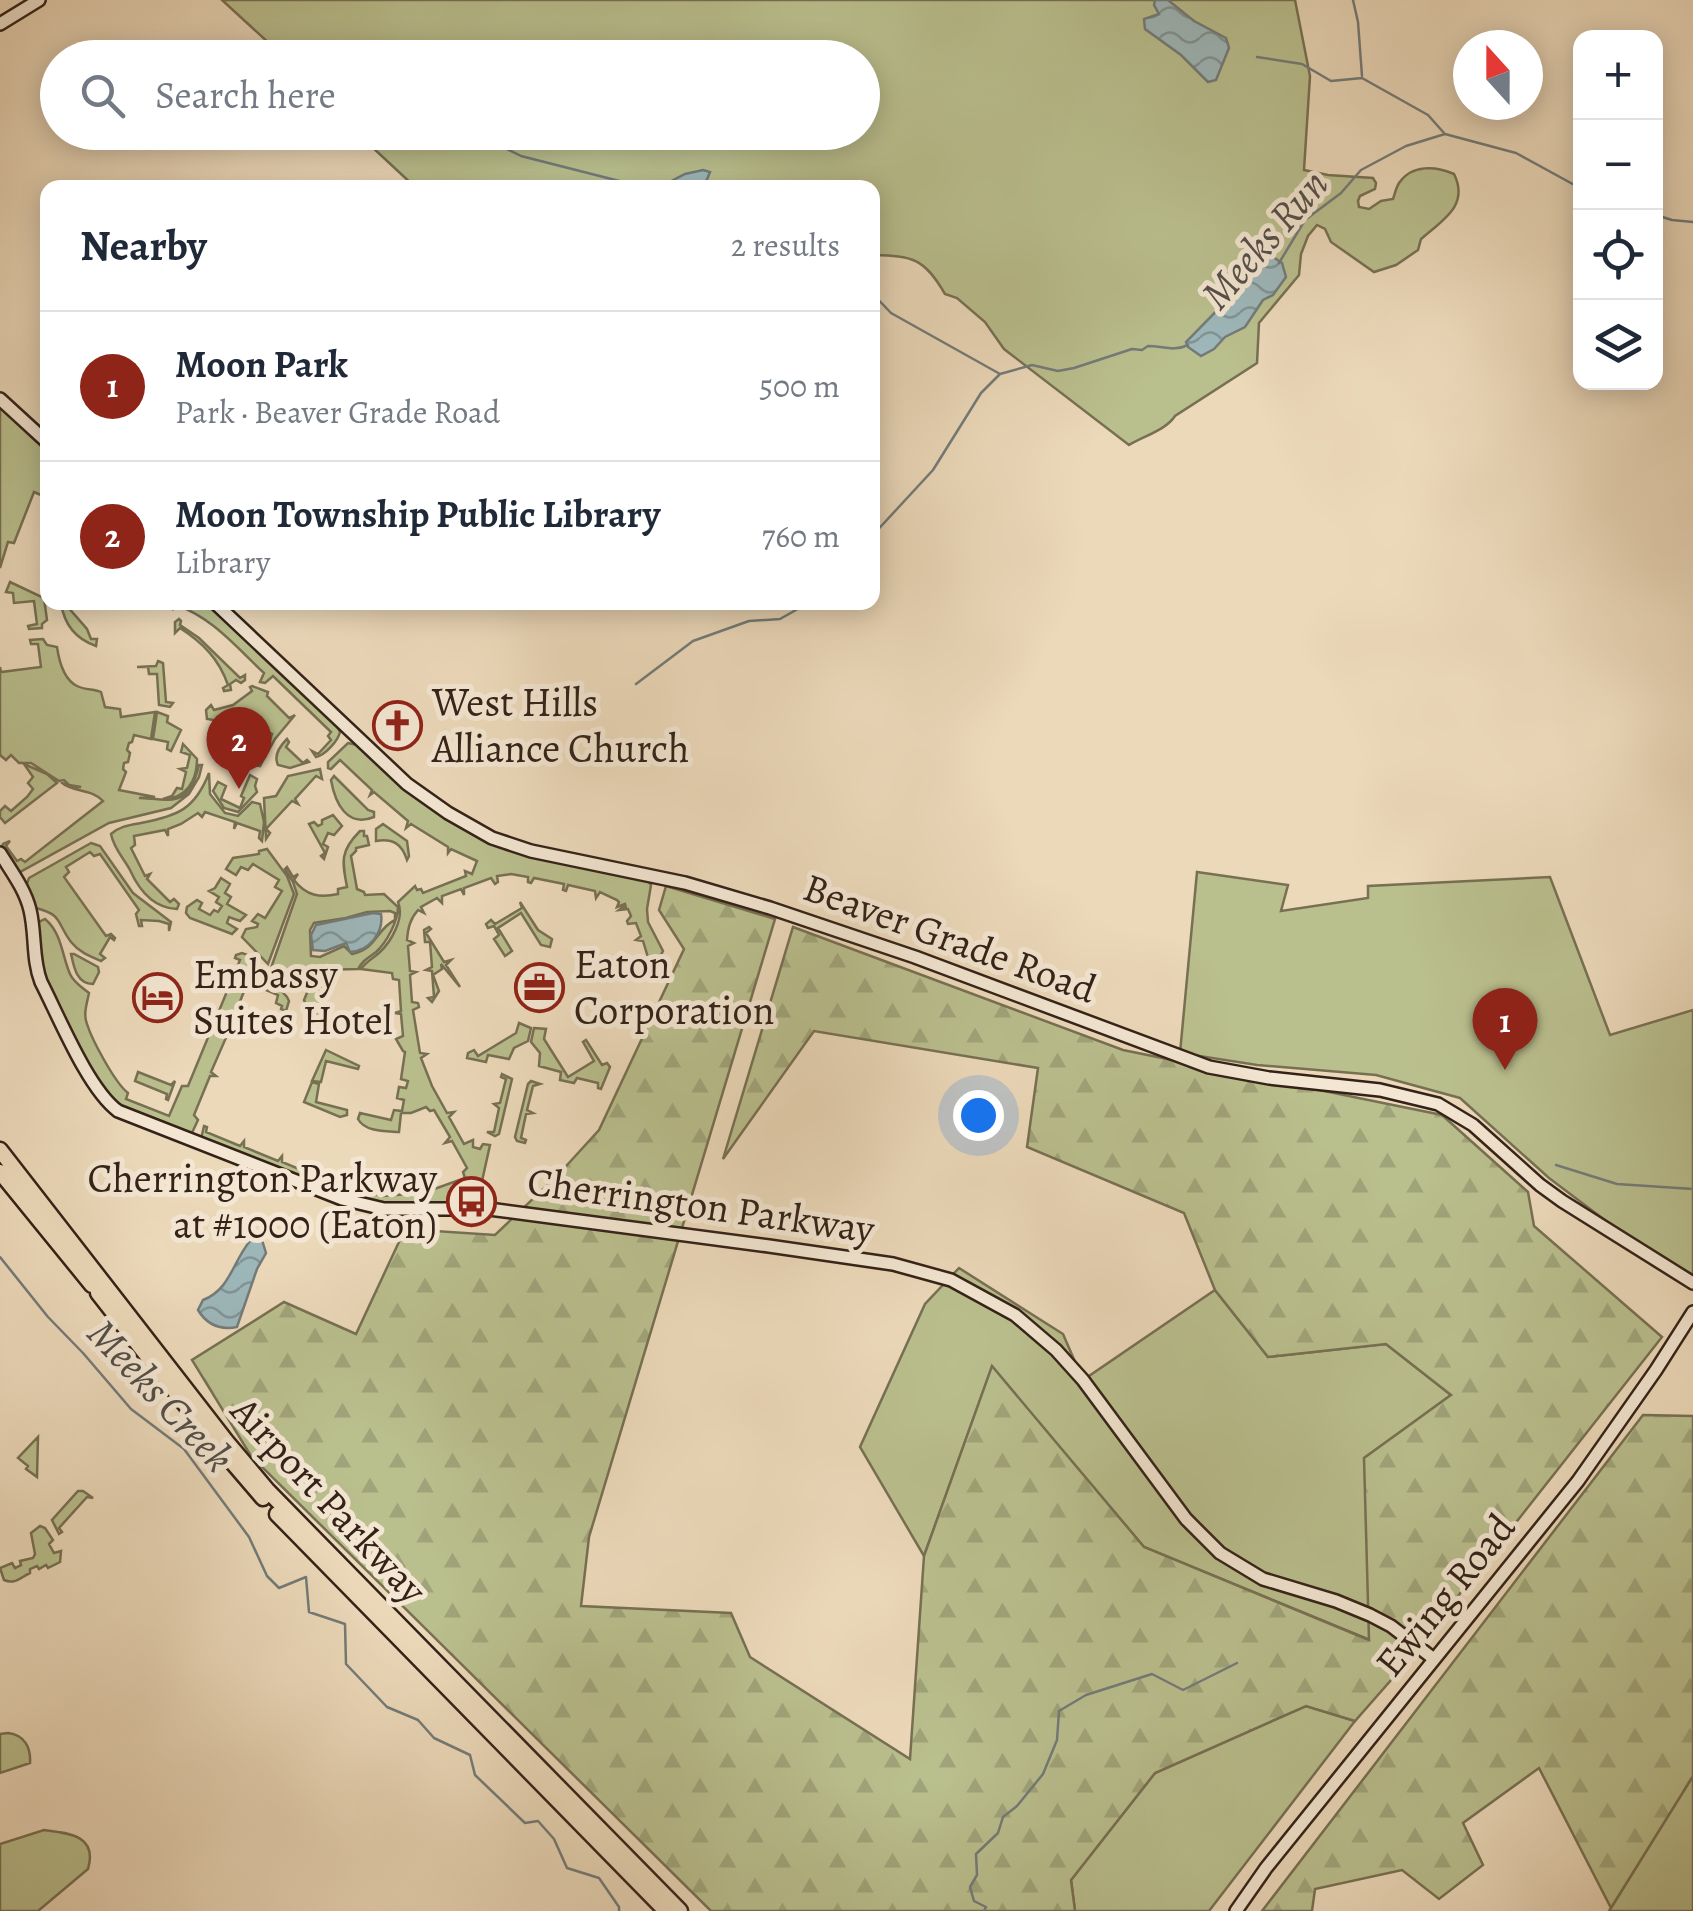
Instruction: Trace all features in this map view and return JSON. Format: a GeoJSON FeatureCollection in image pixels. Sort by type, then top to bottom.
{"type":"FeatureCollection","features":[{"type":"Feature","properties":{"kind":"highway"},"geometry":{"type":"LineString","coordinates":[[0,1148],[5,1168]]}},
{"type":"Feature","properties":{"kind":"highway","name":"Airport Parkway"},"geometry":{"type":"LineString","coordinates":[[5,1168],[251,1486],[666,1911]]}},
{"type":"Feature","properties":{"kind":"highway","name":"Airport Parkway"},"geometry":{"type":"LineString","coordinates":[[5,1168],[268,1491],[680,1911]]}},
{"type":"Feature","properties":{"kind":"highway"},"geometry":{"type":"LineString","coordinates":[[603,1830],[691,1911]]}},
{"type":"Feature","properties":{"kind":"street"},"geometry":{"type":"LineString","coordinates":[[0,24],[40,0]]}},
{"type":"Feature","properties":{"kind":"street"},"geometry":{"type":"LineString","coordinates":[[0,399],[40,436]]}},
{"type":"Feature","properties":{"kind":"street","name":"Beaver Grade Road"},"geometry":{"type":"LineString","coordinates":[[222,610],[407,784],[448,814],[492,838],[544,854],[685,883],[770,908],[915,957],[1209,1067],[1268,1078],[1380,1090],[1438,1104],[1474,1125],[1562,1201],[1693,1282]]}},
{"type":"Feature","properties":{"kind":"street","name":"Cherrington Parkway"},"geometry":{"type":"LineString","coordinates":[[0,853],[30,909],[35,965],[42,982],[94,1085],[118,1111],[366,1206],[489,1209],[878,1262],[962,1284],[1015,1315],[1056,1350],[1083,1380],[1186,1520],[1220,1553],[1263,1580],[1370,1615],[1434,1659]]}},
{"type":"Feature","properties":{"kind":"street","name":"Ewing Road"},"geometry":{"type":"LineString","coordinates":[[1236,1911],[1266,1868],[1578,1482],[1693,1312]]}},
{"type":"Feature","properties":{"kind":"green space"},"geometry":{"type":"Polygon","coordinates":[[[222,0],[1295,0],[1310,76],[1304,170],[1373,178],[1375,189],[1358,201],[1359,207],[1369,209],[1393,199],[1404,177],[1425,168],[1454,174],[1458,195],[1451,212],[1421,239],[1418,250],[1396,265],[1374,272],[1331,242],[1325,229],[1317,225],[1301,254],[1299,275],[1259,323],[1257,363],[1160,429],[1129,445],[1004,349],[985,322],[957,298],[945,294],[924,266],[908,258],[880,255],[880,180],[407,180],[375,150],[880,150],[880,40],[266,40],[222,0]]]}},
{"type":"Feature","properties":{"kind":"green space"},"geometry":{"type":"Polygon","coordinates":[[[0,406],[40,443],[40,495],[34,492],[14,543],[8,542],[0,568],[0,406]]]}},
{"type":"Feature","properties":{"kind":"green space"},"geometry":{"type":"Polygon","coordinates":[[[10,582],[40,596],[40,610],[46,610],[47,620],[42,628],[28,626],[37,624],[34,601],[14,603],[13,593],[6,592],[10,582]]]}},
{"type":"Feature","properties":{"kind":"green space"},"geometry":{"type":"Polygon","coordinates":[[[63,610],[70,610],[91,639],[97,639],[96,646],[72,630],[63,610]]]}},
{"type":"Feature","properties":{"kind":"green space"},"geometry":{"type":"Polygon","coordinates":[[[189,610],[214,610],[336,724],[340,732],[331,747],[316,757],[312,751],[318,754],[331,740],[331,732],[273,676],[265,683],[260,682],[264,673],[213,625],[189,610]]]}},
{"type":"Feature","properties":{"kind":"green space"},"geometry":{"type":"Polygon","coordinates":[[[179,619],[180,625],[240,678],[245,675],[245,680],[236,680],[230,684],[231,690],[224,691],[228,685],[209,652],[180,628],[175,633],[175,622],[179,619]]]}},
{"type":"Feature","properties":{"kind":"green space"},"geometry":{"type":"Polygon","coordinates":[[[43,639],[47,645],[57,647],[68,679],[80,687],[101,692],[105,707],[120,709],[121,717],[155,712],[151,739],[134,735],[129,743],[128,762],[123,769],[126,772],[119,790],[155,797],[139,798],[178,798],[190,788],[202,765],[189,794],[171,808],[109,823],[20,872],[3,844],[10,841],[6,846],[17,861],[25,862],[103,801],[71,788],[61,782],[81,787],[59,781],[31,763],[19,763],[11,755],[6,760],[0,755],[0,667],[1,672],[41,667],[38,644],[31,644],[30,640],[43,639]]]}},
{"type":"Feature","properties":{"kind":"green space"},"geometry":{"type":"Polygon","coordinates":[[[158,661],[163,663],[166,702],[173,703],[170,707],[159,705],[157,674],[149,674],[148,667],[137,667],[156,666],[158,661]]]}},
{"type":"Feature","properties":{"kind":"green space"},"geometry":{"type":"Polygon","coordinates":[[[252,686],[268,692],[267,696],[289,718],[295,715],[260,766],[254,765],[272,734],[253,726],[246,753],[240,739],[240,743],[230,744],[243,747],[241,757],[233,754],[235,750],[226,743],[212,739],[217,733],[206,710],[211,705],[214,710],[233,705],[252,691],[252,686]]]}},
{"type":"Feature","properties":{"kind":"green space"},"geometry":{"type":"Polygon","coordinates":[[[157,712],[168,716],[167,722],[181,730],[171,751],[167,749],[168,742],[153,739],[157,712]]]}},
{"type":"Feature","properties":{"kind":"green space"},"geometry":{"type":"Polygon","coordinates":[[[287,739],[286,747],[303,763],[309,762],[290,768],[278,765],[277,754],[287,739]]]}},
{"type":"Feature","properties":{"kind":"green space"},"geometry":{"type":"Polygon","coordinates":[[[348,743],[357,745],[430,807],[464,828],[646,879],[651,885],[648,922],[663,951],[651,974],[645,970],[650,964],[643,941],[636,940],[641,936],[636,923],[628,924],[628,909],[619,910],[626,908],[625,904],[617,907],[617,900],[600,892],[596,898],[595,891],[568,885],[566,891],[564,884],[534,878],[531,883],[528,877],[511,874],[497,876],[495,884],[491,878],[464,888],[464,895],[461,889],[442,896],[442,903],[437,898],[421,907],[424,913],[418,910],[413,917],[407,940],[414,943],[408,946],[410,971],[416,972],[410,975],[412,1002],[419,1007],[413,1010],[420,1053],[427,1054],[421,1058],[447,1113],[454,1112],[449,1117],[464,1144],[473,1140],[473,1147],[480,1149],[483,1144],[490,1145],[482,1181],[472,1203],[384,1205],[332,1189],[336,1177],[340,1179],[339,1185],[379,1195],[382,1190],[383,1196],[422,1193],[423,1187],[426,1192],[465,1178],[463,1172],[467,1168],[452,1141],[445,1143],[450,1137],[434,1110],[426,1107],[401,1113],[399,1132],[370,1129],[358,1119],[360,1113],[391,1120],[394,1110],[402,1111],[404,1100],[397,1098],[399,1087],[406,1088],[408,1081],[401,1079],[405,1052],[396,1039],[403,1036],[401,1014],[395,1013],[401,1011],[399,980],[393,979],[392,973],[361,969],[388,943],[398,922],[398,902],[415,886],[423,893],[466,876],[465,871],[472,874],[477,861],[451,849],[448,853],[448,847],[411,824],[406,828],[408,821],[374,792],[370,795],[372,790],[340,760],[328,768],[328,762],[348,743]]]}},
{"type":"Feature","properties":{"kind":"green space"},"geometry":{"type":"Polygon","coordinates":[[[183,744],[197,759],[195,775],[184,792],[178,796],[163,799],[172,796],[177,788],[182,789],[186,772],[180,769],[187,768],[190,755],[181,752],[183,744]]]}},
{"type":"Feature","properties":{"kind":"green space"},"geometry":{"type":"Polygon","coordinates":[[[24,764],[57,783],[5,823],[0,811],[5,806],[11,811],[33,789],[28,783],[33,777],[24,764]]]}},
{"type":"Feature","properties":{"kind":"green space"},"geometry":{"type":"Polygon","coordinates":[[[320,769],[322,779],[316,776],[295,799],[298,804],[292,801],[266,829],[270,833],[266,839],[264,798],[276,796],[288,776],[320,769]]]}},
{"type":"Feature","properties":{"kind":"green space"},"geometry":{"type":"Polygon","coordinates":[[[209,773],[210,794],[225,813],[238,816],[252,802],[260,804],[264,822],[262,841],[260,831],[237,823],[234,829],[235,822],[205,812],[202,817],[198,813],[168,829],[168,836],[165,830],[134,836],[135,845],[131,848],[145,876],[150,874],[147,879],[170,902],[174,899],[179,904],[177,909],[168,908],[142,891],[111,834],[125,826],[184,809],[198,795],[209,773]]]}},
{"type":"Feature","properties":{"kind":"green space"},"geometry":{"type":"Polygon","coordinates":[[[250,775],[257,779],[257,792],[238,812],[224,808],[213,791],[218,782],[226,786],[221,799],[240,808],[250,775]]]}},
{"type":"Feature","properties":{"kind":"green space"},"geometry":{"type":"Polygon","coordinates":[[[334,776],[374,812],[374,817],[356,819],[344,811],[333,789],[334,776]]]}},
{"type":"Feature","properties":{"kind":"green space"},"geometry":{"type":"Polygon","coordinates":[[[333,815],[342,826],[334,835],[328,833],[323,844],[328,847],[324,859],[321,856],[325,853],[309,824],[314,822],[318,826],[333,815]]]}},
{"type":"Feature","properties":{"kind":"green space"},"geometry":{"type":"Polygon","coordinates":[[[383,824],[407,841],[407,860],[396,843],[376,841],[376,829],[383,824]]]}},
{"type":"Feature","properties":{"kind":"green space"},"geometry":{"type":"Polygon","coordinates":[[[360,831],[364,831],[369,845],[356,848],[351,856],[357,889],[365,895],[384,894],[398,907],[394,925],[380,948],[358,969],[317,970],[316,976],[297,985],[288,984],[271,968],[297,894],[285,869],[293,877],[298,874],[294,880],[308,893],[338,894],[338,889],[347,887],[344,857],[360,831]],[[367,912],[314,923],[310,930],[311,956],[320,957],[344,946],[352,954],[360,951],[395,920],[395,913],[367,912]]]}},
{"type":"Feature","properties":{"kind":"green space"},"geometry":{"type":"Polygon","coordinates":[[[91,843],[100,846],[133,893],[171,922],[169,931],[169,924],[159,921],[141,920],[139,926],[139,910],[100,854],[94,856],[90,852],[66,867],[69,872],[64,877],[106,936],[111,934],[115,938],[110,937],[100,954],[105,958],[101,961],[74,945],[55,917],[36,908],[26,886],[29,878],[91,843]]]}},
{"type":"Feature","properties":{"kind":"green space"},"geometry":{"type":"Polygon","coordinates":[[[267,849],[287,876],[294,894],[268,964],[242,937],[246,929],[257,927],[252,921],[258,914],[265,918],[267,915],[282,891],[275,887],[279,880],[253,864],[248,870],[241,867],[236,875],[226,869],[233,858],[267,849]]]}},
{"type":"Feature","properties":{"kind":"green space"},"geometry":{"type":"Polygon","coordinates":[[[1197,872],[1288,885],[1281,911],[1368,898],[1368,886],[1550,877],[1610,1035],[1693,1010],[1693,1277],[1610,1224],[1549,1178],[1460,1098],[1376,1075],[1257,1065],[1180,1053],[1197,872]]]}},
{"type":"Feature","properties":{"kind":"green space"},"geometry":{"type":"Polygon","coordinates":[[[221,878],[230,884],[225,893],[231,897],[227,904],[246,915],[240,921],[229,917],[227,923],[237,929],[232,934],[186,913],[187,907],[197,900],[202,903],[199,909],[210,915],[214,910],[218,912],[222,906],[216,902],[219,897],[209,891],[221,878]]]}},
{"type":"Feature","properties":{"kind":"green space"},"geometry":{"type":"Polygon","coordinates":[[[666,886],[775,919],[589,1537],[581,1606],[731,1613],[750,1657],[910,1759],[924,1556],[992,1366],[1144,1547],[1369,1640],[1364,1458],[1451,1395],[1386,1344],[1268,1357],[1215,1290],[1184,1213],[1027,1147],[1038,1068],[814,1031],[723,1159],[793,927],[1123,1050],[1442,1115],[1528,1192],[1534,1226],[1662,1337],[1399,1671],[1355,1721],[1306,1706],[1155,1773],[1071,1880],[1075,1911],[711,1911],[251,1456],[192,1360],[284,1302],[356,1334],[405,1229],[495,1235],[558,1175],[599,1130],[684,949],[659,910],[666,886]]]}},
{"type":"Feature","properties":{"kind":"green space"},"geometry":{"type":"Polygon","coordinates":[[[520,902],[538,930],[552,939],[550,947],[541,945],[521,913],[498,928],[512,951],[505,956],[494,939],[499,935],[494,926],[488,928],[486,924],[491,920],[495,924],[522,908],[520,902]]]}},
{"type":"Feature","properties":{"kind":"green space"},"geometry":{"type":"Polygon","coordinates":[[[45,919],[58,938],[72,977],[89,993],[87,1024],[104,1061],[128,1093],[126,1099],[169,1116],[182,1086],[188,1086],[240,960],[236,955],[248,955],[287,997],[286,1011],[276,1003],[278,995],[254,985],[251,990],[245,989],[229,1029],[234,1032],[228,1033],[211,1072],[216,1076],[210,1076],[194,1115],[198,1120],[191,1135],[126,1111],[103,1092],[41,972],[37,928],[45,919]]]}},
{"type":"Feature","properties":{"kind":"green space"},"geometry":{"type":"Polygon","coordinates":[[[429,927],[426,933],[444,962],[451,960],[446,965],[460,987],[441,964],[442,969],[433,975],[439,991],[432,1002],[428,998],[434,997],[432,971],[426,970],[432,967],[430,942],[425,942],[424,930],[429,927]]]}},
{"type":"Feature","properties":{"kind":"green space"},"geometry":{"type":"Polygon","coordinates":[[[71,954],[98,967],[93,984],[80,978],[71,954]]]}},
{"type":"Feature","properties":{"kind":"green space"},"geometry":{"type":"Polygon","coordinates":[[[322,983],[324,986],[318,987],[321,1024],[327,1027],[324,1030],[304,1000],[309,988],[322,983]]]}},
{"type":"Feature","properties":{"kind":"green space"},"geometry":{"type":"Polygon","coordinates":[[[519,1023],[531,1028],[528,1041],[514,1048],[509,1059],[488,1055],[486,1062],[467,1058],[468,1053],[474,1050],[478,1056],[516,1033],[519,1023]]]}},
{"type":"Feature","properties":{"kind":"green space"},"geometry":{"type":"Polygon","coordinates":[[[534,1028],[546,1029],[544,1039],[568,1077],[594,1061],[583,1042],[586,1040],[602,1065],[607,1063],[610,1067],[601,1089],[598,1083],[577,1078],[574,1083],[560,1080],[561,1072],[539,1066],[540,1053],[531,1042],[534,1028]]]}},
{"type":"Feature","properties":{"kind":"green space"},"geometry":{"type":"Polygon","coordinates":[[[326,1050],[359,1066],[358,1069],[326,1061],[321,1082],[312,1081],[326,1050]]]}},
{"type":"Feature","properties":{"kind":"green space"},"geometry":{"type":"Polygon","coordinates":[[[138,1072],[171,1085],[175,1081],[168,1100],[167,1094],[135,1081],[138,1072]]]}},
{"type":"Feature","properties":{"kind":"green space"},"geometry":{"type":"Polygon","coordinates":[[[502,1074],[512,1079],[499,1134],[495,1136],[487,1132],[494,1132],[499,1108],[494,1104],[500,1103],[506,1079],[502,1074]]]}},
{"type":"Feature","properties":{"kind":"green space"},"geometry":{"type":"Polygon","coordinates":[[[531,1081],[540,1084],[533,1086],[527,1110],[533,1113],[526,1114],[521,1138],[525,1143],[515,1137],[531,1081]]]}},
{"type":"Feature","properties":{"kind":"green space"},"geometry":{"type":"Polygon","coordinates":[[[312,1082],[319,1084],[316,1102],[347,1110],[347,1115],[340,1117],[304,1102],[312,1082]]]}},
{"type":"Feature","properties":{"kind":"green space"},"geometry":{"type":"Polygon","coordinates":[[[204,1126],[206,1132],[240,1146],[244,1141],[244,1147],[278,1161],[282,1156],[282,1162],[318,1177],[322,1172],[322,1181],[316,1184],[201,1139],[204,1126]]]}},
{"type":"Feature","properties":{"kind":"green space"},"geometry":{"type":"Polygon","coordinates":[[[959,1268],[1063,1334],[1083,1380],[1215,1290],[1268,1357],[1386,1344],[1451,1395],[1365,1458],[1370,1640],[1144,1547],[992,1367],[924,1556],[860,1447],[925,1304],[959,1268]]]}},
{"type":"Feature","properties":{"kind":"green space"},"geometry":{"type":"Polygon","coordinates":[[[1643,1415],[1693,1416],[1693,1776],[1611,1908],[1539,1768],[1463,1823],[1483,1865],[1439,1899],[1402,1870],[1315,1889],[1312,1911],[1262,1911],[1643,1415]]]}},
{"type":"Feature","properties":{"kind":"green space"},"geometry":{"type":"Polygon","coordinates":[[[38,1437],[37,1477],[18,1458],[38,1437]]]}},
{"type":"Feature","properties":{"kind":"green space"},"geometry":{"type":"Polygon","coordinates":[[[78,1491],[93,1498],[87,1497],[59,1528],[59,1534],[52,1520],[78,1491]]]}},
{"type":"Feature","properties":{"kind":"green space"},"geometry":{"type":"Polygon","coordinates":[[[40,1526],[53,1540],[49,1544],[54,1553],[61,1551],[60,1562],[48,1568],[37,1566],[15,1581],[4,1580],[0,1568],[12,1563],[15,1568],[21,1565],[20,1561],[33,1558],[31,1533],[40,1526]]]}},
{"type":"Feature","properties":{"kind":"green space"},"geometry":{"type":"Polygon","coordinates":[[[1306,1706],[1355,1721],[1209,1911],[1075,1911],[1071,1880],[1155,1773],[1306,1706]]]}},
{"type":"Feature","properties":{"kind":"green space"},"geometry":{"type":"Polygon","coordinates":[[[8,1733],[26,1743],[30,1763],[0,1773],[0,1734],[8,1733]]]}},
{"type":"Feature","properties":{"kind":"green space"},"geometry":{"type":"Polygon","coordinates":[[[1693,1776],[1693,1911],[1609,1911],[1693,1776]]]}},
{"type":"Feature","properties":{"kind":"green space"},"geometry":{"type":"Polygon","coordinates":[[[44,1830],[71,1835],[85,1843],[89,1849],[88,1869],[38,1911],[0,1911],[0,1844],[44,1830]]]}},
{"type":"Feature","properties":{"kind":"water"},"geometry":{"type":"Polygon","coordinates":[[[1155,0],[1168,0],[1194,21],[1226,38],[1229,48],[1216,80],[1208,82],[1181,55],[1145,29],[1144,19],[1159,14],[1155,0]]]}},
{"type":"Feature","properties":{"kind":"water"},"geometry":{"type":"Polygon","coordinates":[[[710,172],[707,180],[673,180],[685,174],[710,172]]]}},
{"type":"Feature","properties":{"kind":"water"},"geometry":{"type":"Polygon","coordinates":[[[1273,257],[1282,263],[1286,277],[1273,295],[1263,300],[1245,327],[1201,356],[1188,347],[1186,342],[1260,262],[1273,257]]]}},
{"type":"Feature","properties":{"kind":"water"},"geometry":{"type":"Polygon","coordinates":[[[381,914],[380,928],[374,940],[363,948],[350,952],[346,943],[325,951],[313,950],[311,935],[316,925],[381,914]]]}},
{"type":"Feature","properties":{"kind":"water"},"geometry":{"type":"Polygon","coordinates":[[[262,1240],[266,1253],[237,1327],[210,1323],[198,1310],[203,1300],[225,1282],[250,1241],[262,1240]]]}},
{"type":"Feature","properties":{"kind":"waterway"},"geometry":{"type":"LineString","coordinates":[[1353,0],[1362,76]]}},
{"type":"Feature","properties":{"kind":"waterway"},"geometry":{"type":"LineString","coordinates":[[1257,57],[1302,64],[1331,81],[1362,78],[1428,115],[1444,133]]}},
{"type":"Feature","properties":{"kind":"waterway","name":"Meeks Run"},"geometry":{"type":"LineString","coordinates":[[1279,263],[1305,220],[1341,193],[1361,170],[1406,146],[1445,134],[1516,153],[1573,184]]}},
{"type":"Feature","properties":{"kind":"waterway"},"geometry":{"type":"LineString","coordinates":[[509,150],[615,180]]}},
{"type":"Feature","properties":{"kind":"waterway","name":"Meeks Run"},"geometry":{"type":"LineString","coordinates":[[1663,217],[1693,222]]}},
{"type":"Feature","properties":{"kind":"waterway"},"geometry":{"type":"LineString","coordinates":[[880,301],[891,313],[1000,374]]}},
{"type":"Feature","properties":{"kind":"waterway","name":"Meeks Run"},"geometry":{"type":"LineString","coordinates":[[880,527],[933,470],[981,393],[1000,374],[1032,365],[1058,371],[1132,349],[1188,345]]}},
{"type":"Feature","properties":{"kind":"waterway","name":"Meeks Run"},"geometry":{"type":"LineString","coordinates":[[636,684],[693,641],[749,621],[780,619],[796,610]]}},
{"type":"Feature","properties":{"kind":"waterway"},"geometry":{"type":"LineString","coordinates":[[1556,1165],[1617,1184],[1693,1189]]}},
{"type":"Feature","properties":{"kind":"waterway","name":"Meeks Creek"},"geometry":{"type":"LineString","coordinates":[[0,1257],[131,1409],[184,1449],[249,1537],[267,1576],[279,1588],[306,1577],[309,1612],[345,1624],[346,1664],[387,1707],[418,1720],[434,1738],[470,1755],[475,1775],[525,1823],[538,1821],[554,1839],[567,1868],[599,1878],[619,1911]]}},
{"type":"Feature","properties":{"kind":"waterway"},"geometry":{"type":"LineString","coordinates":[[984,1911],[986,1907],[974,1901],[970,1887],[977,1875],[976,1854],[998,1833],[1003,1817],[1043,1774],[1057,1740],[1059,1711],[1086,1695],[1152,1674],[1183,1690],[1237,1663]]}},
{"type":"Feature","properties":{"kind":"place","name":"West Hills Alliance Church"},"geometry":{"type":"Point","coordinates":[397,725]}},
{"type":"Feature","properties":{"kind":"place","name":"Moon Township Public Library"},"geometry":{"type":"Point","coordinates":[239,789]}},
{"type":"Feature","properties":{"kind":"place","name":"Eaton Corporation"},"geometry":{"type":"Point","coordinates":[539,987]}},
{"type":"Feature","properties":{"kind":"place","name":"Embassy Suites Hotel"},"geometry":{"type":"Point","coordinates":[158,997]}},
{"type":"Feature","properties":{"kind":"place","name":"Moon Park"},"geometry":{"type":"Point","coordinates":[1505,1070]}},
{"type":"Feature","properties":{"kind":"place","name":"Cherrington Parkway at #1000 (Eaton)"},"geometry":{"type":"Point","coordinates":[472,1201]}}]}
